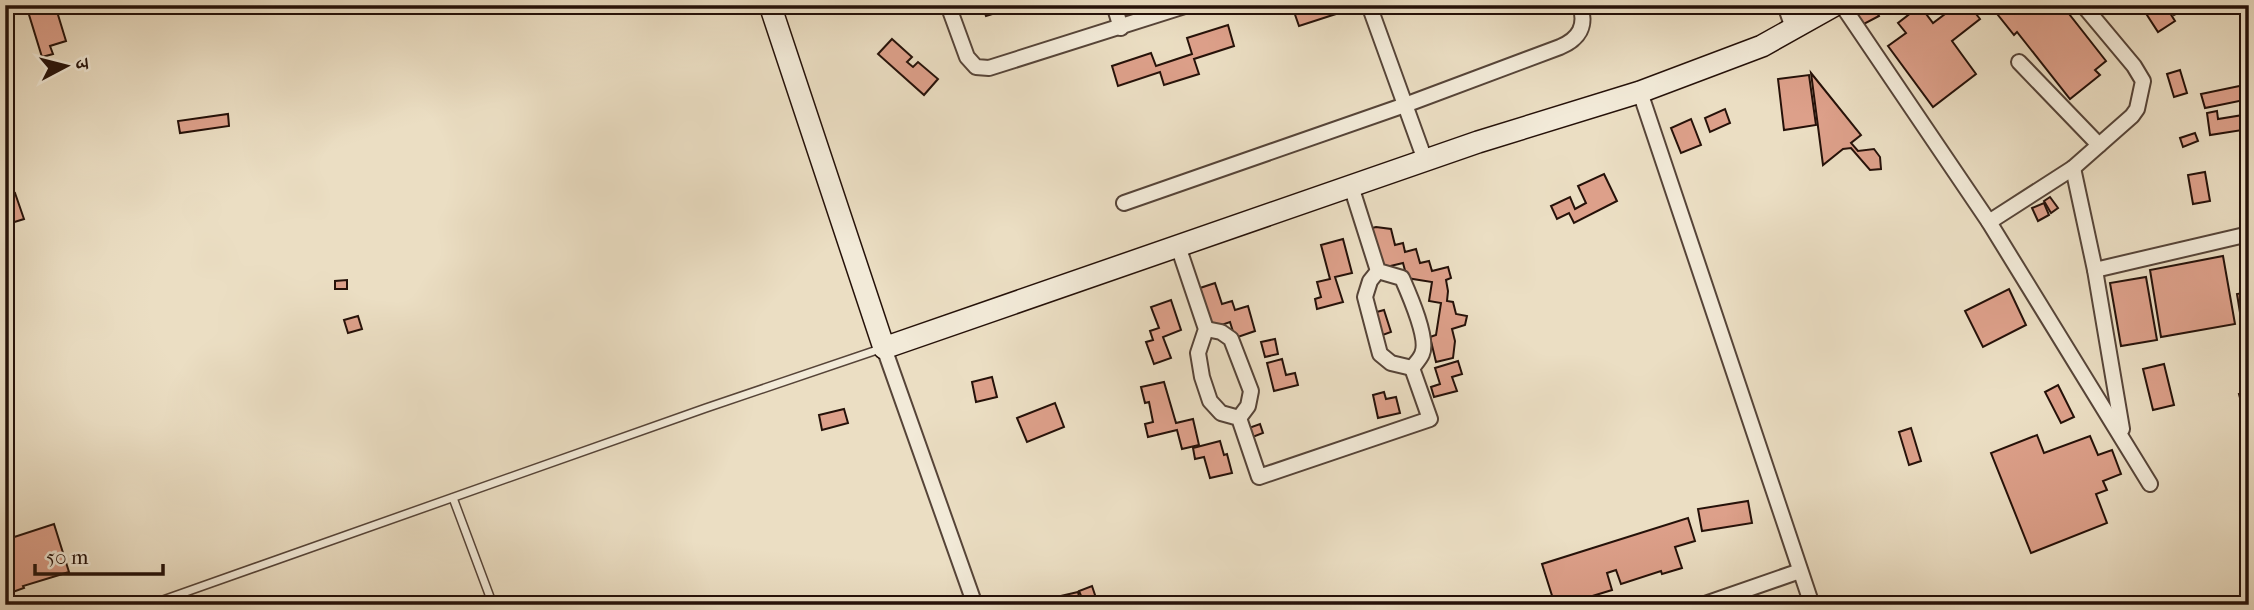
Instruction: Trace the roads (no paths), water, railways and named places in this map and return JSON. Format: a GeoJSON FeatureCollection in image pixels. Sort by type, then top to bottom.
{"type":"FeatureCollection","features":[{"type":"Feature","properties":{"kind":"street"},"geometry":{"type":"LineString","coordinates":[[770,5],[884,348],[975,605]]}},
{"type":"Feature","properties":{"kind":"street"},"geometry":{"type":"LineString","coordinates":[[948,5],[967,57],[976,67],[989,68],[1188,5]]}},
{"type":"Feature","properties":{"kind":"street"},"geometry":{"type":"LineString","coordinates":[[1114,5],[1121,28]]}},
{"type":"Feature","properties":{"kind":"street"},"geometry":{"type":"LineString","coordinates":[[1369,5],[1425,160]]}},
{"type":"Feature","properties":{"kind":"street"},"geometry":{"type":"LineString","coordinates":[[1124,203],[1405,105],[1573,41],[1581,29],[1583,14],[1580,5]]}},
{"type":"Feature","properties":{"kind":"street"},"geometry":{"type":"LineString","coordinates":[[1785,5],[1793,29]]}},
{"type":"Feature","properties":{"kind":"street"},"geometry":{"type":"LineString","coordinates":[[884,348],[1425,160],[1640,92],[1762,46],[1835,5]]}},
{"type":"Feature","properties":{"kind":"street"},"geometry":{"type":"LineString","coordinates":[[1842,5],[1989,222],[2150,484]]}},
{"type":"Feature","properties":{"kind":"street"},"geometry":{"type":"LineString","coordinates":[[1989,222],[2073,168],[2137,109],[2143,81],[2134,66],[2083,5]]}},
{"type":"Feature","properties":{"kind":"street"},"geometry":{"type":"LineString","coordinates":[[2019,62],[2099,145]]}},
{"type":"Feature","properties":{"kind":"street"},"geometry":{"type":"LineString","coordinates":[[1640,92],[1812,605]]}},
{"type":"Feature","properties":{"kind":"street"},"geometry":{"type":"LineString","coordinates":[[2073,168],[2095,270],[2123,438]]}},
{"type":"Feature","properties":{"kind":"street"},"geometry":{"type":"LineString","coordinates":[[1352,186],[1378,271]]}},
{"type":"Feature","properties":{"kind":"street"},"geometry":{"type":"LineString","coordinates":[[2095,270],[2249,234]]}},
{"type":"Feature","properties":{"kind":"street"},"geometry":{"type":"LineString","coordinates":[[1178,246],[1206,329],[1198,353],[1210,401],[1222,413],[1239,418]]}},
{"type":"Feature","properties":{"kind":"street"},"geometry":{"type":"LineString","coordinates":[[1378,271],[1370,281],[1365,297],[1380,354],[1391,363],[1412,368]]}},
{"type":"Feature","properties":{"kind":"street"},"geometry":{"type":"LineString","coordinates":[[1378,271],[1402,278],[1412,302],[1424,345],[1422,355],[1412,368]]}},
{"type":"Feature","properties":{"kind":"street"},"geometry":{"type":"LineString","coordinates":[[1206,329],[1221,332],[1231,339],[1251,391],[1248,406],[1239,418]]}},
{"type":"Feature","properties":{"kind":"street"},"geometry":{"type":"LineString","coordinates":[[1239,418],[1259,477],[1430,419],[1412,368]]}},
{"type":"Feature","properties":{"kind":"street"},"geometry":{"type":"LineString","coordinates":[[1702,605],[1800,571]]}},
{"type":"Feature","properties":{"kind":"lane"},"geometry":{"type":"LineString","coordinates":[[149,605],[706,408],[884,348]]}},
{"type":"Feature","properties":{"kind":"lane"},"geometry":{"type":"LineString","coordinates":[[453,498],[493,605]]}}]}
